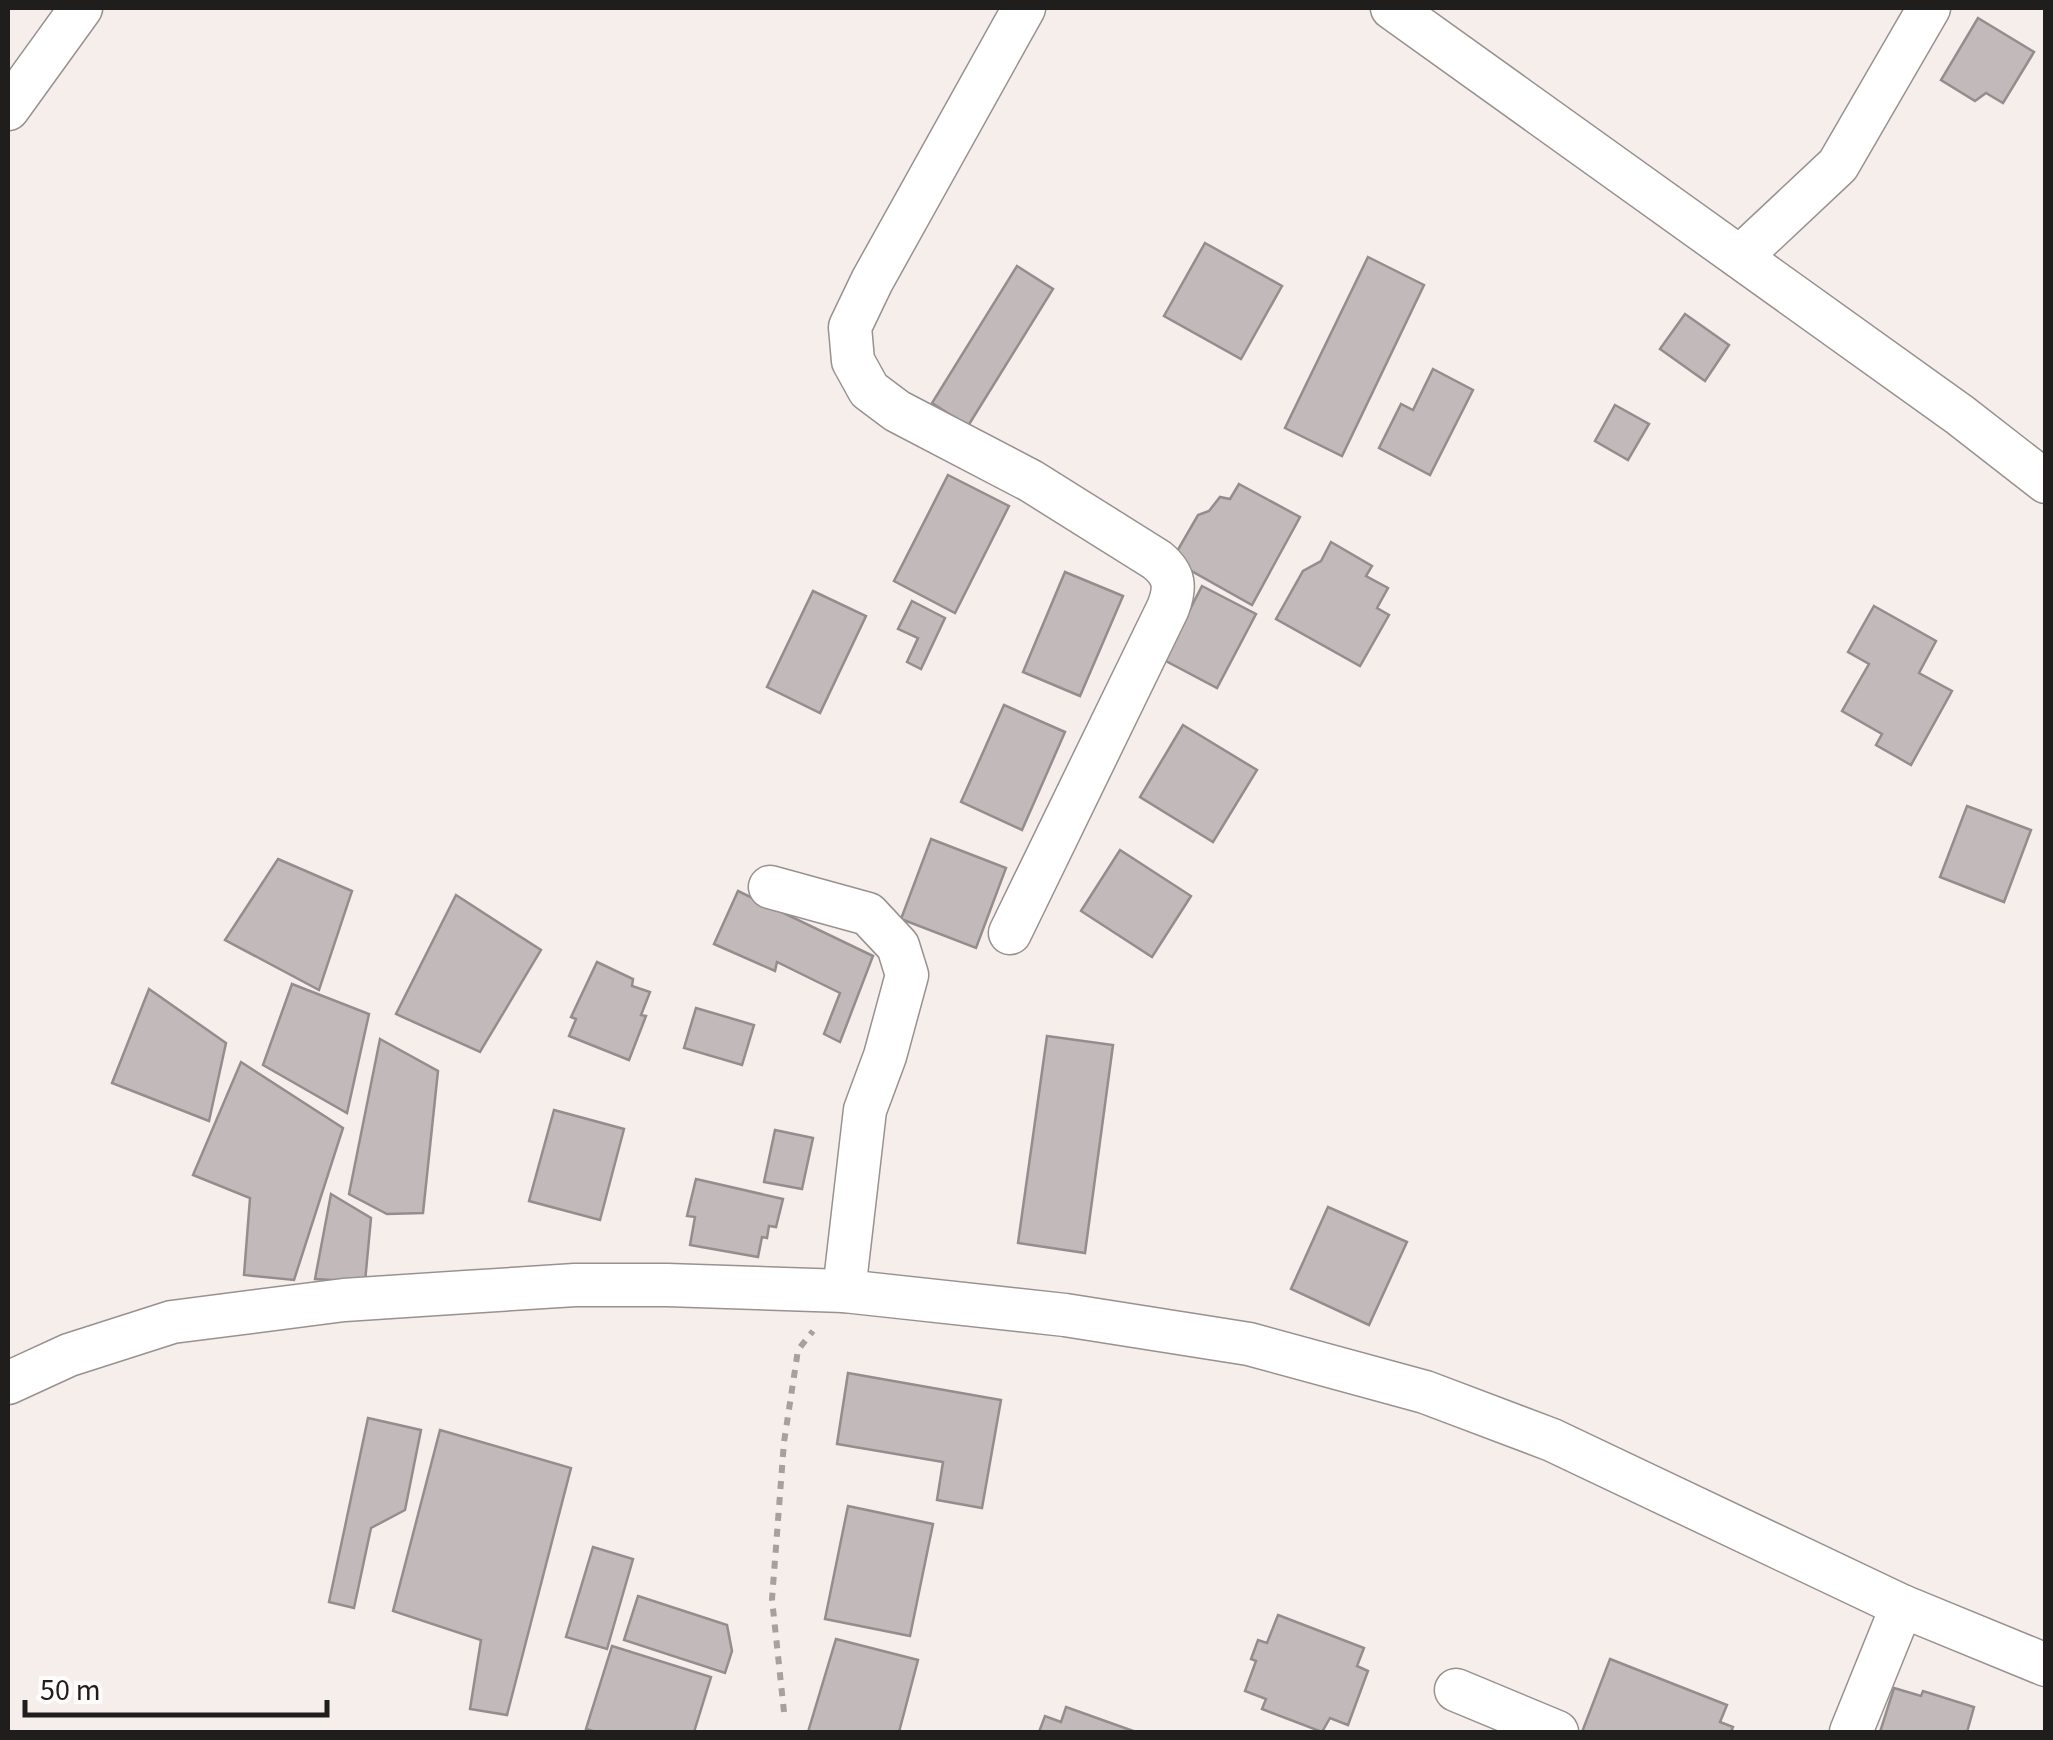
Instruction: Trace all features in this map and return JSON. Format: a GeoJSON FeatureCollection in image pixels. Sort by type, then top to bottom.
{"type":"FeatureCollection","features":[{"type":"Feature","properties":{"kind":"street"},"geometry":{"type":"LineString","coordinates":[[8,108],[81,8]]}},
{"type":"Feature","properties":{"kind":"street"},"geometry":{"type":"LineString","coordinates":[[1010,934],[1168,608],[1175,590],[1172,575],[1157,560],[1031,482],[897,411],[869,390],[853,361],[850,326],[925,182],[1024,8]]}},
{"type":"Feature","properties":{"kind":"street"},"geometry":{"type":"LineString","coordinates":[[1392,8],[1960,415],[2046,482]]}},
{"type":"Feature","properties":{"kind":"street"},"geometry":{"type":"LineString","coordinates":[[1740,257],[1838,165],[1929,8]]}},
{"type":"Feature","properties":{"kind":"street"},"geometry":{"type":"LineString","coordinates":[[770,888],[868,914],[898,946],[906,975],[885,1056],[865,1110],[844,1290]]}},
{"type":"Feature","properties":{"kind":"street"},"geometry":{"type":"LineString","coordinates":[[8,1383],[70,1354],[172,1322],[344,1300],[576,1285],[844,1290],[1065,1315],[1249,1344],[1425,1392],[1552,1440],[1902,1606],[2046,1666]]}},
{"type":"Feature","properties":{"kind":"street"},"geometry":{"type":"LineString","coordinates":[[1851,1732],[1902,1606]]}},
{"type":"Feature","properties":{"kind":"street"},"geometry":{"type":"LineString","coordinates":[[1456,1690],[1557,1732]]}},
{"type":"Feature","properties":{"kind":"path"},"geometry":{"type":"LineString","coordinates":[[784,1712],[772,1598],[784,1442],[798,1350],[844,1290]]}},
{"type":"Feature","properties":{"kind":"building"},"geometry":{"type":"Polygon","coordinates":[[[1978,18],[2034,52],[2003,103],[1986,93],[1975,101],[1941,80],[1978,18]]]}},
{"type":"Feature","properties":{"kind":"building"},"geometry":{"type":"Polygon","coordinates":[[[1205,243],[1282,286],[1241,359],[1164,316],[1205,243]]]}},
{"type":"Feature","properties":{"kind":"building"},"geometry":{"type":"Polygon","coordinates":[[[1368,257],[1424,285],[1342,456],[1285,428],[1368,257]]]}},
{"type":"Feature","properties":{"kind":"building"},"geometry":{"type":"Polygon","coordinates":[[[1017,266],[1053,289],[968,426],[932,403],[1017,266]]]}},
{"type":"Feature","properties":{"kind":"building"},"geometry":{"type":"Polygon","coordinates":[[[1685,314],[1729,345],[1705,381],[1660,349],[1685,314]]]}},
{"type":"Feature","properties":{"kind":"building"},"geometry":{"type":"Polygon","coordinates":[[[1433,369],[1473,390],[1430,475],[1379,448],[1401,404],[1413,410],[1433,369]]]}},
{"type":"Feature","properties":{"kind":"building"},"geometry":{"type":"Polygon","coordinates":[[[1615,405],[1649,424],[1628,460],[1595,441],[1615,405]]]}},
{"type":"Feature","properties":{"kind":"building"},"geometry":{"type":"Polygon","coordinates":[[[948,475],[1009,506],[955,613],[894,581],[948,475]]]}},
{"type":"Feature","properties":{"kind":"building"},"geometry":{"type":"Polygon","coordinates":[[[1239,484],[1300,517],[1252,605],[1172,560],[1198,515],[1209,511],[1220,497],[1230,499],[1239,484]]]}},
{"type":"Feature","properties":{"kind":"building"},"geometry":{"type":"Polygon","coordinates":[[[1331,542],[1372,566],[1366,576],[1388,588],[1377,608],[1389,615],[1360,666],[1276,619],[1303,571],[1321,561],[1331,542]]]}},
{"type":"Feature","properties":{"kind":"building"},"geometry":{"type":"Polygon","coordinates":[[[1065,572],[1123,596],[1080,696],[1023,672],[1065,572]]]}},
{"type":"Feature","properties":{"kind":"building"},"geometry":{"type":"Polygon","coordinates":[[[1202,586],[1256,614],[1217,688],[1164,660],[1202,586]]]}},
{"type":"Feature","properties":{"kind":"building"},"geometry":{"type":"Polygon","coordinates":[[[813,591],[866,616],[820,713],[767,687],[813,591]]]}},
{"type":"Feature","properties":{"kind":"building"},"geometry":{"type":"Polygon","coordinates":[[[912,601],[945,618],[921,669],[907,662],[918,638],[898,629],[912,601]]]}},
{"type":"Feature","properties":{"kind":"building"},"geometry":{"type":"Polygon","coordinates":[[[1874,606],[1936,641],[1919,673],[1952,691],[1911,765],[1876,745],[1882,734],[1842,711],[1869,664],[1848,652],[1874,606]]]}},
{"type":"Feature","properties":{"kind":"building"},"geometry":{"type":"Polygon","coordinates":[[[1004,705],[1065,732],[1022,830],[961,802],[1004,705]]]}},
{"type":"Feature","properties":{"kind":"building"},"geometry":{"type":"Polygon","coordinates":[[[1183,725],[1257,770],[1213,842],[1140,797],[1183,725]]]}},
{"type":"Feature","properties":{"kind":"building"},"geometry":{"type":"Polygon","coordinates":[[[1967,806],[2031,830],[2004,902],[1940,877],[1967,806]]]}},
{"type":"Feature","properties":{"kind":"building"},"geometry":{"type":"Polygon","coordinates":[[[931,839],[1006,868],[976,948],[901,919],[931,839]]]}},
{"type":"Feature","properties":{"kind":"building"},"geometry":{"type":"Polygon","coordinates":[[[1120,850],[1191,896],[1152,957],[1081,911],[1120,850]]]}},
{"type":"Feature","properties":{"kind":"building"},"geometry":{"type":"Polygon","coordinates":[[[278,859],[352,891],[319,990],[225,940],[278,859]]]}},
{"type":"Feature","properties":{"kind":"building"},"geometry":{"type":"Polygon","coordinates":[[[738,891],[873,956],[840,1042],[824,1034],[840,993],[777,962],[775,971],[714,944],[738,891]]]}},
{"type":"Feature","properties":{"kind":"building"},"geometry":{"type":"Polygon","coordinates":[[[456,895],[541,950],[480,1052],[396,1014],[456,895]]]}},
{"type":"Feature","properties":{"kind":"building"},"geometry":{"type":"Polygon","coordinates":[[[597,962],[633,979],[632,986],[650,992],[641,1015],[646,1016],[629,1060],[569,1036],[576,1019],[571,1017],[597,962]]]}},
{"type":"Feature","properties":{"kind":"building"},"geometry":{"type":"Polygon","coordinates":[[[292,984],[369,1014],[347,1113],[263,1065],[292,984]]]}},
{"type":"Feature","properties":{"kind":"building"},"geometry":{"type":"Polygon","coordinates":[[[149,989],[226,1043],[209,1121],[112,1083],[149,989]]]}},
{"type":"Feature","properties":{"kind":"building"},"geometry":{"type":"Polygon","coordinates":[[[696,1008],[754,1025],[742,1065],[684,1048],[696,1008]]]}},
{"type":"Feature","properties":{"kind":"building"},"geometry":{"type":"Polygon","coordinates":[[[1047,1036],[1113,1045],[1085,1253],[1018,1243],[1047,1036]]]}},
{"type":"Feature","properties":{"kind":"building"},"geometry":{"type":"Polygon","coordinates":[[[380,1039],[438,1071],[423,1213],[387,1214],[349,1194],[380,1039]]]}},
{"type":"Feature","properties":{"kind":"building"},"geometry":{"type":"Polygon","coordinates":[[[241,1062],[343,1128],[294,1280],[244,1275],[250,1198],[193,1175],[241,1062]]]}},
{"type":"Feature","properties":{"kind":"building"},"geometry":{"type":"Polygon","coordinates":[[[554,1110],[624,1129],[600,1220],[529,1201],[554,1110]]]}},
{"type":"Feature","properties":{"kind":"building"},"geometry":{"type":"Polygon","coordinates":[[[775,1130],[813,1138],[802,1189],[764,1182],[775,1130]]]}},
{"type":"Feature","properties":{"kind":"building"},"geometry":{"type":"Polygon","coordinates":[[[696,1179],[783,1199],[776,1227],[769,1226],[767,1238],[762,1237],[758,1257],[690,1245],[695,1217],[687,1216],[696,1179]]]}},
{"type":"Feature","properties":{"kind":"building"},"geometry":{"type":"Polygon","coordinates":[[[331,1194],[371,1218],[365,1282],[315,1279],[331,1194]]]}},
{"type":"Feature","properties":{"kind":"building"},"geometry":{"type":"Polygon","coordinates":[[[1328,1207],[1407,1242],[1369,1325],[1291,1289],[1328,1207]]]}},
{"type":"Feature","properties":{"kind":"building"},"geometry":{"type":"Polygon","coordinates":[[[848,1373],[1001,1400],[982,1508],[937,1500],[943,1462],[837,1444],[848,1373]]]}},
{"type":"Feature","properties":{"kind":"building"},"geometry":{"type":"Polygon","coordinates":[[[368,1418],[421,1430],[405,1510],[371,1528],[354,1608],[329,1602],[368,1418]]]}},
{"type":"Feature","properties":{"kind":"building"},"geometry":{"type":"Polygon","coordinates":[[[440,1430],[571,1468],[507,1715],[470,1709],[481,1640],[393,1611],[440,1430]]]}},
{"type":"Feature","properties":{"kind":"building"},"geometry":{"type":"Polygon","coordinates":[[[848,1506],[933,1524],[910,1636],[825,1619],[848,1506]]]}},
{"type":"Feature","properties":{"kind":"building"},"geometry":{"type":"Polygon","coordinates":[[[593,1547],[633,1559],[607,1649],[566,1637],[593,1547]]]}},
{"type":"Feature","properties":{"kind":"building"},"geometry":{"type":"Polygon","coordinates":[[[638,1596],[727,1625],[732,1651],[725,1673],[624,1640],[638,1596]]]}},
{"type":"Feature","properties":{"kind":"building"},"geometry":{"type":"Polygon","coordinates":[[[1278,1615],[1364,1648],[1357,1666],[1368,1671],[1348,1725],[1330,1718],[1322,1732],[1262,1709],[1266,1699],[1245,1691],[1256,1661],[1251,1659],[1258,1640],[1267,1643],[1278,1615]]]}},
{"type":"Feature","properties":{"kind":"building"},"geometry":{"type":"Polygon","coordinates":[[[836,1639],[918,1660],[899,1732],[808,1732],[836,1639]]]}},
{"type":"Feature","properties":{"kind":"building"},"geometry":{"type":"Polygon","coordinates":[[[612,1646],[711,1677],[694,1732],[586,1729],[612,1646]]]}},
{"type":"Feature","properties":{"kind":"building"},"geometry":{"type":"Polygon","coordinates":[[[1610,1659],[1727,1705],[1720,1722],[1733,1727],[1731,1732],[1582,1732],[1610,1659]]]}},
{"type":"Feature","properties":{"kind":"building"},"geometry":{"type":"Polygon","coordinates":[[[1894,1688],[1921,1696],[1923,1691],[1974,1707],[1967,1732],[1880,1732],[1894,1688]]]}},
{"type":"Feature","properties":{"kind":"building"},"geometry":{"type":"Polygon","coordinates":[[[1066,1707],[1136,1732],[1039,1732],[1045,1716],[1061,1722],[1066,1707]]]}}]}
